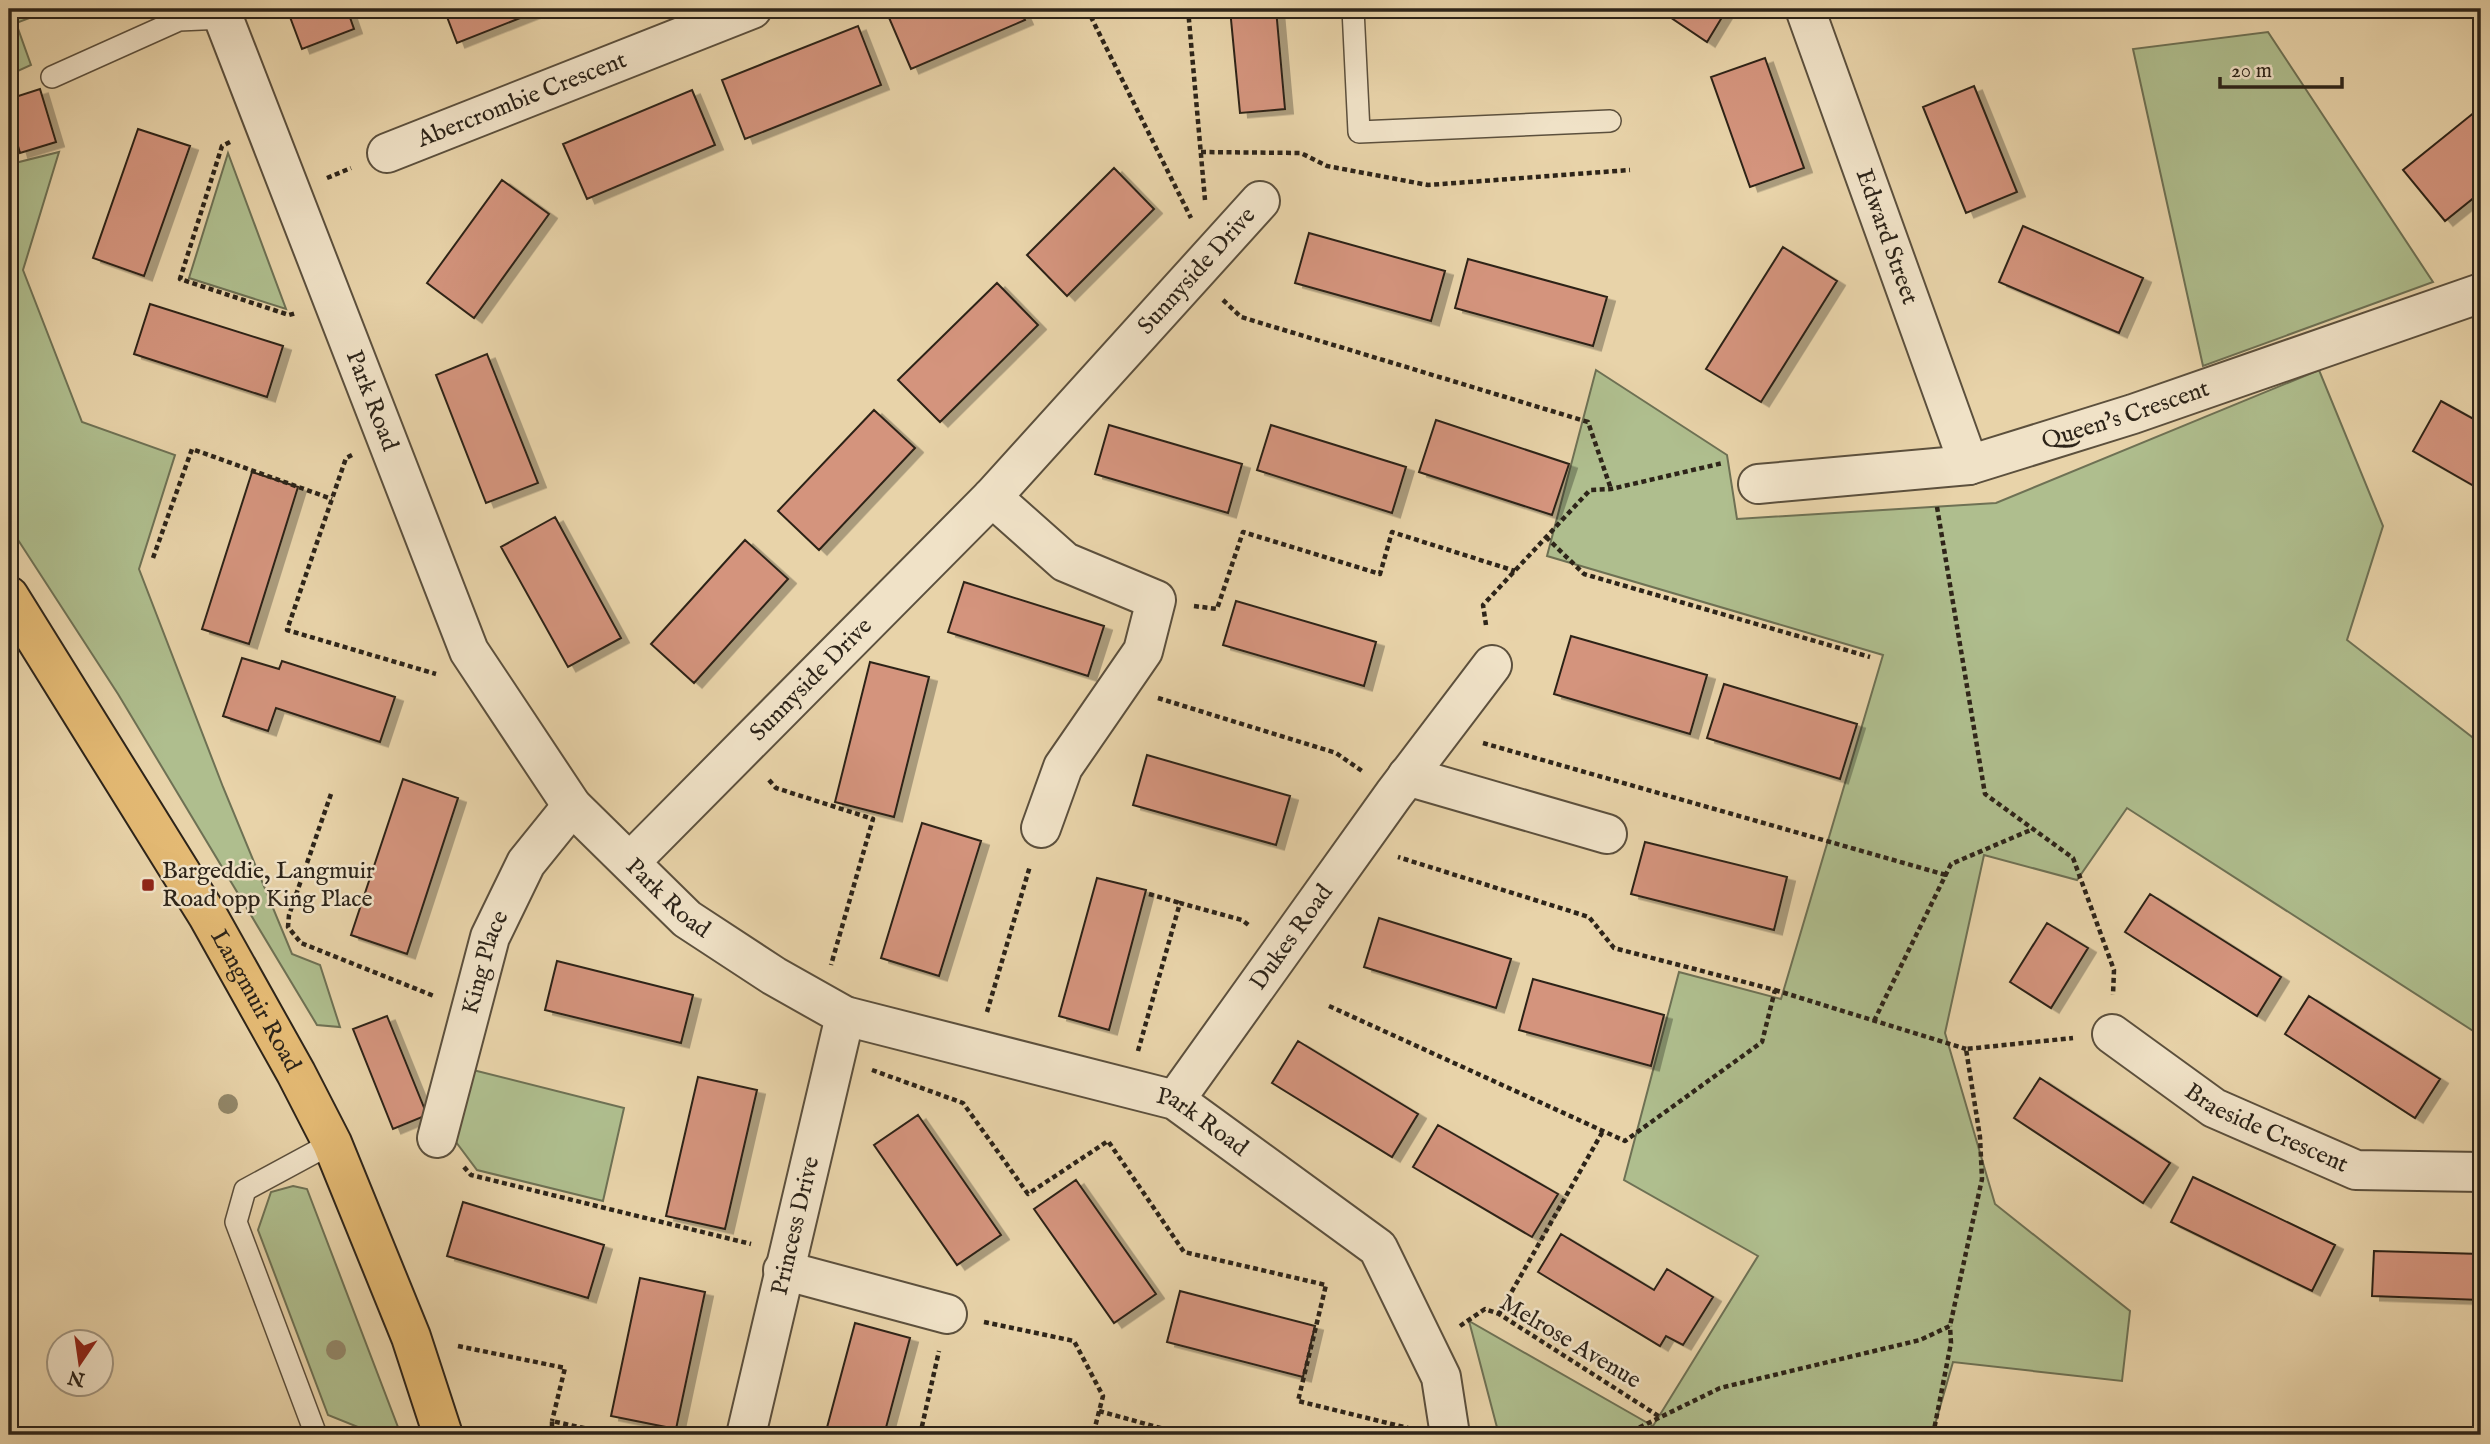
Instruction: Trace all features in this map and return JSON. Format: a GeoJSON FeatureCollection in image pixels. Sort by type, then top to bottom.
{"type":"FeatureCollection","features":[{"type":"Feature","properties":{"kind":"main road","name":"Langmuir Road"},"geometry":{"type":"LineString","coordinates":[[9,596],[208,916],[332,1143],[411,1337],[443,1435]]}},
{"type":"Feature","properties":{"kind":"street","name":"Abercrombie Crescent"},"geometry":{"type":"LineString","coordinates":[[387,153],[752,9]]}},
{"type":"Feature","properties":{"kind":"street","name":"Edward Street"},"geometry":{"type":"LineString","coordinates":[[1805,9],[1969,465]]}},
{"type":"Feature","properties":{"kind":"street","name":"Park Road"},"geometry":{"type":"LineString","coordinates":[[222,13],[469,651],[572,806],[687,919],[833,1009],[975,1049],[1175,1100],[1378,1248],[1441,1377],[1450,1435]]}},
{"type":"Feature","properties":{"kind":"street","name":"Sunnyside Drive"},"geometry":{"type":"LineString","coordinates":[[630,862],[992,497],[1260,201]]}},
{"type":"Feature","properties":{"kind":"street","name":"Queen's Crescent"},"geometry":{"type":"LineString","coordinates":[[1758,484],[1969,465],[2133,414],[2481,293]]}},
{"type":"Feature","properties":{"kind":"street"},"geometry":{"type":"LineString","coordinates":[[992,497],[1065,562],[1156,600],[1143,651],[1117,685],[1063,767],[1041,828]]}},
{"type":"Feature","properties":{"kind":"street","name":"Dukes Road"},"geometry":{"type":"LineString","coordinates":[[1175,1100],[1401,785],[1492,665]]}},
{"type":"Feature","properties":{"kind":"street"},"geometry":{"type":"LineString","coordinates":[[1401,785],[1607,834]]}},
{"type":"Feature","properties":{"kind":"street","name":"King Place"},"geometry":{"type":"LineString","coordinates":[[436,1138],[490,937],[526,863],[572,806]]}},
{"type":"Feature","properties":{"kind":"street","name":"Princess Drive"},"geometry":{"type":"LineString","coordinates":[[746,1435],[785,1261],[835,1059],[833,1009]]}},
{"type":"Feature","properties":{"kind":"street","name":"Braeside Crescent"},"geometry":{"type":"LineString","coordinates":[[2112,1034],[2214,1108],[2356,1170],[2481,1172]]}},
{"type":"Feature","properties":{"kind":"street"},"geometry":{"type":"LineString","coordinates":[[785,1261],[947,1314]]}},
{"type":"Feature","properties":{"kind":"lane"},"geometry":{"type":"LineString","coordinates":[[1353,9],[1359,132],[1610,121]]}},
{"type":"Feature","properties":{"kind":"lane"},"geometry":{"type":"LineString","coordinates":[[52,76],[179,20],[222,13]]}},
{"type":"Feature","properties":{"kind":"lane"},"geometry":{"type":"LineString","coordinates":[[316,1435],[236,1222],[245,1190],[332,1143]]}},
{"type":"Feature","properties":{"kind":"path"},"geometry":{"type":"LineString","coordinates":[[1087,9],[1202,265],[1241,317],[1588,422],[1611,489]]}},
{"type":"Feature","properties":{"kind":"path"},"geometry":{"type":"LineString","coordinates":[[1188,9],[1201,152],[1202,265]]}},
{"type":"Feature","properties":{"kind":"path"},"geometry":{"type":"LineString","coordinates":[[265,125],[222,146],[180,279],[289,316],[333,300]]}},
{"type":"Feature","properties":{"kind":"path"},"geometry":{"type":"LineString","coordinates":[[1201,152],[1301,153],[1327,166],[1429,185],[1630,170]]}},
{"type":"Feature","properties":{"kind":"path","name":"Abercrombie Crescent"},"geometry":{"type":"LineString","coordinates":[[292,192],[387,153]]}},
{"type":"Feature","properties":{"kind":"path"},"geometry":{"type":"LineString","coordinates":[[387,439],[346,458],[287,630],[435,674],[486,677]]}},
{"type":"Feature","properties":{"kind":"path"},"geometry":{"type":"LineString","coordinates":[[153,558],[192,449],[332,499]]}},
{"type":"Feature","properties":{"kind":"path"},"geometry":{"type":"LineString","coordinates":[[1492,665],[1483,605],[1590,490],[1611,489],[1731,461],[1758,484]]}},
{"type":"Feature","properties":{"kind":"path"},"geometry":{"type":"LineString","coordinates":[[1358,845],[1589,917],[1614,948],[1775,990],[1966,1049],[2112,1034],[2114,970],[2073,858],[1986,794],[1931,468]]}},
{"type":"Feature","properties":{"kind":"path"},"geometry":{"type":"LineString","coordinates":[[1156,600],[1217,609],[1243,532],[1380,574],[1392,532],[1515,571]]}},
{"type":"Feature","properties":{"kind":"path"},"geometry":{"type":"LineString","coordinates":[[1546,537],[1584,574],[1870,657]]}},
{"type":"Feature","properties":{"kind":"path"},"geometry":{"type":"LineString","coordinates":[[1117,685],[1336,753],[1401,785]]}},
{"type":"Feature","properties":{"kind":"path"},"geometry":{"type":"LineString","coordinates":[[1441,732],[1946,875]]}},
{"type":"Feature","properties":{"kind":"path"},"geometry":{"type":"LineString","coordinates":[[740,751],[776,788],[873,819],[833,1009]]}},
{"type":"Feature","properties":{"kind":"path"},"geometry":{"type":"LineString","coordinates":[[331,794],[289,915],[289,927],[300,943],[471,1010]]}},
{"type":"Feature","properties":{"kind":"path"},"geometry":{"type":"LineString","coordinates":[[975,1049],[1041,828]]}},
{"type":"Feature","properties":{"kind":"path"},"geometry":{"type":"LineString","coordinates":[[1874,1021],[1951,864],[2034,829]]}},
{"type":"Feature","properties":{"kind":"path"},"geometry":{"type":"LineString","coordinates":[[1149,894],[1242,920],[1282,951]]}},
{"type":"Feature","properties":{"kind":"path"},"geometry":{"type":"LineString","coordinates":[[1127,1088],[1180,903]]}},
{"type":"Feature","properties":{"kind":"path"},"geometry":{"type":"LineString","coordinates":[[1329,1006],[1625,1141],[1762,1042],[1775,990]]}},
{"type":"Feature","properties":{"kind":"path"},"geometry":{"type":"LineString","coordinates":[[1933,1435],[1951,1343],[1950,1326],[1982,1179],[1980,1137],[1966,1049]]}},
{"type":"Feature","properties":{"kind":"path"},"geometry":{"type":"LineString","coordinates":[[835,1059],[902,1079],[962,1103],[1028,1194],[1108,1141],[1184,1252],[1326,1285],[1298,1401],[1414,1429]]}},
{"type":"Feature","properties":{"kind":"path"},"geometry":{"type":"LineString","coordinates":[[1499,1314],[1603,1131]]}},
{"type":"Feature","properties":{"kind":"path"},"geometry":{"type":"LineString","coordinates":[[436,1138],[471,1175],[785,1261]]}},
{"type":"Feature","properties":{"kind":"path","name":"Melrose Avenue"},"geometry":{"type":"LineString","coordinates":[[1427,1347],[1485,1309],[1499,1314],[1661,1417]]}},
{"type":"Feature","properties":{"kind":"path"},"geometry":{"type":"LineString","coordinates":[[920,1435],[947,1314],[1074,1341],[1103,1396],[1093,1435]]}},
{"type":"Feature","properties":{"kind":"path"},"geometry":{"type":"LineString","coordinates":[[1624,1435],[1720,1388],[1920,1340],[1950,1326]]}},
{"type":"Feature","properties":{"kind":"path"},"geometry":{"type":"LineString","coordinates":[[411,1337],[565,1368],[552,1420],[552,1435]]}},
{"type":"Feature","properties":{"kind":"path"},"geometry":{"type":"LineString","coordinates":[[1099,1411],[1186,1435]]}},
{"type":"Feature","properties":{"kind":"path"},"geometry":{"type":"LineString","coordinates":[[552,1420],[615,1435]]}},
{"type":"Feature","properties":{"kind":"green space"},"geometry":{"type":"Polygon","coordinates":[[[9,9],[53,9],[16,23],[31,65],[9,75],[9,9]]]}},
{"type":"Feature","properties":{"kind":"green space"},"geometry":{"type":"Polygon","coordinates":[[[2268,32],[2433,282],[2203,366],[2133,49],[2268,32]]]}},
{"type":"Feature","properties":{"kind":"green space"},"geometry":{"type":"Polygon","coordinates":[[[59,152],[23,270],[82,422],[175,455],[139,569],[223,787],[292,954],[320,965],[340,1027],[317,1025],[118,694],[9,526],[9,159],[11,164],[59,152]]]}},
{"type":"Feature","properties":{"kind":"green space"},"geometry":{"type":"Polygon","coordinates":[[[228,153],[286,309],[189,278],[228,153]]]}},
{"type":"Feature","properties":{"kind":"green space"},"geometry":{"type":"Polygon","coordinates":[[[1596,370],[1727,455],[1737,519],[1996,503],[2319,370],[2383,526],[2347,640],[2481,744],[2481,1036],[2127,808],[2077,880],[1984,855],[1945,1033],[1995,1204],[2130,1311],[2122,1381],[1953,1362],[1932,1435],[1499,1435],[1469,1321],[1653,1426],[1758,1256],[1624,1180],[1679,972],[1781,999],[1883,655],[1547,556],[1596,370]]]}},
{"type":"Feature","properties":{"kind":"green space"},"geometry":{"type":"Polygon","coordinates":[[[469,1069],[624,1108],[603,1201],[477,1170],[456,1142],[469,1069]]]}},
{"type":"Feature","properties":{"kind":"green space"},"geometry":{"type":"Polygon","coordinates":[[[293,1186],[307,1189],[401,1435],[370,1435],[368,1431],[328,1415],[258,1230],[271,1192],[293,1186]]]}},
{"type":"Feature","properties":{"kind":"building"},"geometry":{"type":"Polygon","coordinates":[[[287,9],[347,9],[354,29],[302,49],[287,9]]]}},
{"type":"Feature","properties":{"kind":"building"},"geometry":{"type":"Polygon","coordinates":[[[444,9],[543,9],[457,43],[444,9]]]}},
{"type":"Feature","properties":{"kind":"building"},"geometry":{"type":"Polygon","coordinates":[[[897,9],[1020,9],[1025,20],[911,69],[887,13],[897,9]]]}},
{"type":"Feature","properties":{"kind":"building"},"geometry":{"type":"Polygon","coordinates":[[[1230,9],[1276,9],[1285,109],[1240,113],[1230,9]]]}},
{"type":"Feature","properties":{"kind":"building"},"geometry":{"type":"Polygon","coordinates":[[[1658,9],[1727,9],[1707,42],[1658,9]]]}},
{"type":"Feature","properties":{"kind":"building"},"geometry":{"type":"Polygon","coordinates":[[[858,26],[881,85],[745,139],[722,80],[858,26]]]}},
{"type":"Feature","properties":{"kind":"building"},"geometry":{"type":"Polygon","coordinates":[[[1765,58],[1804,168],[1750,187],[1711,77],[1765,58]]]}},
{"type":"Feature","properties":{"kind":"building"},"geometry":{"type":"Polygon","coordinates":[[[1974,86],[2017,192],[1966,213],[1923,107],[1974,86]]]}},
{"type":"Feature","properties":{"kind":"building"},"geometry":{"type":"Polygon","coordinates":[[[40,89],[56,142],[20,153],[9,115],[9,99],[40,89]]]}},
{"type":"Feature","properties":{"kind":"building"},"geometry":{"type":"Polygon","coordinates":[[[692,90],[715,145],[587,199],[563,144],[692,90]]]}},
{"type":"Feature","properties":{"kind":"building"},"geometry":{"type":"Polygon","coordinates":[[[2481,107],[2481,192],[2445,221],[2403,170],[2481,107]]]}},
{"type":"Feature","properties":{"kind":"building"},"geometry":{"type":"Polygon","coordinates":[[[138,129],[190,146],[144,276],[93,258],[138,129]]]}},
{"type":"Feature","properties":{"kind":"building"},"geometry":{"type":"Polygon","coordinates":[[[1114,168],[1154,209],[1067,296],[1027,255],[1114,168]]]}},
{"type":"Feature","properties":{"kind":"building"},"geometry":{"type":"Polygon","coordinates":[[[502,180],[549,214],[474,318],[427,283],[502,180]]]}},
{"type":"Feature","properties":{"kind":"building"},"geometry":{"type":"Polygon","coordinates":[[[2023,226],[2143,278],[2119,333],[1999,282],[2023,226]]]}},
{"type":"Feature","properties":{"kind":"building"},"geometry":{"type":"Polygon","coordinates":[[[1309,233],[1445,271],[1431,321],[1295,283],[1309,233]]]}},
{"type":"Feature","properties":{"kind":"building"},"geometry":{"type":"Polygon","coordinates":[[[1783,247],[1837,281],[1761,402],[1706,369],[1783,247]]]}},
{"type":"Feature","properties":{"kind":"building"},"geometry":{"type":"Polygon","coordinates":[[[1468,259],[1607,297],[1593,346],[1455,308],[1468,259]]]}},
{"type":"Feature","properties":{"kind":"building"},"geometry":{"type":"Polygon","coordinates":[[[997,283],[1038,325],[940,422],[898,380],[997,283]]]}},
{"type":"Feature","properties":{"kind":"building"},"geometry":{"type":"Polygon","coordinates":[[[150,304],[283,346],[267,397],[134,354],[150,304]]]}},
{"type":"Feature","properties":{"kind":"building"},"geometry":{"type":"Polygon","coordinates":[[[487,354],[538,483],[486,503],[436,375],[487,354]]]}},
{"type":"Feature","properties":{"kind":"building"},"geometry":{"type":"Polygon","coordinates":[[[2441,401],[2481,423],[2481,490],[2413,451],[2441,401]]]}},
{"type":"Feature","properties":{"kind":"building"},"geometry":{"type":"Polygon","coordinates":[[[874,410],[915,448],[819,550],[778,511],[874,410]]]}},
{"type":"Feature","properties":{"kind":"building"},"geometry":{"type":"Polygon","coordinates":[[[1436,420],[1569,464],[1552,515],[1419,472],[1436,420]]]}},
{"type":"Feature","properties":{"kind":"building"},"geometry":{"type":"Polygon","coordinates":[[[1109,425],[1242,464],[1228,513],[1095,474],[1109,425]]]}},
{"type":"Feature","properties":{"kind":"building"},"geometry":{"type":"Polygon","coordinates":[[[1271,425],[1406,467],[1392,513],[1257,470],[1271,425]]]}},
{"type":"Feature","properties":{"kind":"building"},"geometry":{"type":"Polygon","coordinates":[[[252,472],[298,487],[249,644],[202,629],[252,472]]]}},
{"type":"Feature","properties":{"kind":"building"},"geometry":{"type":"Polygon","coordinates":[[[555,517],[621,638],[568,667],[501,547],[555,517]]]}},
{"type":"Feature","properties":{"kind":"building"},"geometry":{"type":"Polygon","coordinates":[[[745,540],[788,579],[694,683],[651,644],[745,540]]]}},
{"type":"Feature","properties":{"kind":"building"},"geometry":{"type":"Polygon","coordinates":[[[964,582],[1104,626],[1088,676],[948,632],[964,582]]]}},
{"type":"Feature","properties":{"kind":"building"},"geometry":{"type":"Polygon","coordinates":[[[1236,601],[1376,642],[1364,686],[1223,645],[1236,601]]]}},
{"type":"Feature","properties":{"kind":"building"},"geometry":{"type":"Polygon","coordinates":[[[1571,636],[1707,675],[1690,734],[1554,694],[1571,636]]]}},
{"type":"Feature","properties":{"kind":"building"},"geometry":{"type":"Polygon","coordinates":[[[242,658],[279,669],[282,661],[395,697],[380,742],[276,708],[268,731],[223,716],[242,658]]]}},
{"type":"Feature","properties":{"kind":"building"},"geometry":{"type":"Polygon","coordinates":[[[870,662],[929,677],[894,817],[835,802],[870,662]]]}},
{"type":"Feature","properties":{"kind":"building"},"geometry":{"type":"Polygon","coordinates":[[[1724,684],[1857,724],[1840,779],[1707,738],[1724,684]]]}},
{"type":"Feature","properties":{"kind":"building"},"geometry":{"type":"Polygon","coordinates":[[[1147,755],[1290,796],[1276,845],[1133,805],[1147,755]]]}},
{"type":"Feature","properties":{"kind":"building"},"geometry":{"type":"Polygon","coordinates":[[[403,779],[458,798],[407,954],[351,935],[403,779]]]}},
{"type":"Feature","properties":{"kind":"building"},"geometry":{"type":"Polygon","coordinates":[[[922,823],[981,841],[939,976],[881,958],[922,823]]]}},
{"type":"Feature","properties":{"kind":"building"},"geometry":{"type":"Polygon","coordinates":[[[1645,842],[1787,877],[1774,930],[1631,894],[1645,842]]]}},
{"type":"Feature","properties":{"kind":"building"},"geometry":{"type":"Polygon","coordinates":[[[1097,878],[1146,890],[1109,1030],[1059,1016],[1097,878]]]}},
{"type":"Feature","properties":{"kind":"building"},"geometry":{"type":"Polygon","coordinates":[[[2150,894],[2281,977],[2257,1016],[2125,932],[2150,894]]]}},
{"type":"Feature","properties":{"kind":"building"},"geometry":{"type":"Polygon","coordinates":[[[1379,918],[1511,959],[1496,1008],[1364,967],[1379,918]]]}},
{"type":"Feature","properties":{"kind":"building"},"geometry":{"type":"Polygon","coordinates":[[[2047,923],[2088,948],[2051,1008],[2010,982],[2047,923]]]}},
{"type":"Feature","properties":{"kind":"building"},"geometry":{"type":"Polygon","coordinates":[[[557,961],[693,995],[681,1043],[545,1010],[557,961]]]}},
{"type":"Feature","properties":{"kind":"building"},"geometry":{"type":"Polygon","coordinates":[[[1533,979],[1664,1015],[1651,1066],[1519,1030],[1533,979]]]}},
{"type":"Feature","properties":{"kind":"building"},"geometry":{"type":"Polygon","coordinates":[[[2309,996],[2440,1079],[2415,1118],[2285,1034],[2309,996]]]}},
{"type":"Feature","properties":{"kind":"building"},"geometry":{"type":"Polygon","coordinates":[[[387,1016],[427,1115],[393,1129],[353,1029],[387,1016]]]}},
{"type":"Feature","properties":{"kind":"building"},"geometry":{"type":"Polygon","coordinates":[[[1298,1041],[1418,1114],[1392,1157],[1272,1083],[1298,1041]]]}},
{"type":"Feature","properties":{"kind":"building"},"geometry":{"type":"Polygon","coordinates":[[[698,1077],[757,1090],[725,1229],[666,1216],[698,1077]]]}},
{"type":"Feature","properties":{"kind":"building"},"geometry":{"type":"Polygon","coordinates":[[[2040,1078],[2170,1163],[2143,1203],[2014,1118],[2040,1078]]]}},
{"type":"Feature","properties":{"kind":"building"},"geometry":{"type":"Polygon","coordinates":[[[918,1115],[1001,1235],[957,1265],[874,1145],[918,1115]]]}},
{"type":"Feature","properties":{"kind":"building"},"geometry":{"type":"Polygon","coordinates":[[[1438,1125],[1558,1194],[1532,1237],[1413,1167],[1438,1125]]]}},
{"type":"Feature","properties":{"kind":"building"},"geometry":{"type":"Polygon","coordinates":[[[2193,1177],[2335,1245],[2312,1291],[2171,1222],[2193,1177]]]}},
{"type":"Feature","properties":{"kind":"building"},"geometry":{"type":"Polygon","coordinates":[[[1076,1180],[1156,1294],[1114,1323],[1034,1209],[1076,1180]]]}},
{"type":"Feature","properties":{"kind":"building"},"geometry":{"type":"Polygon","coordinates":[[[463,1202],[604,1245],[588,1298],[447,1256],[463,1202]]]}},
{"type":"Feature","properties":{"kind":"building"},"geometry":{"type":"Polygon","coordinates":[[[1561,1234],[1654,1290],[1667,1269],[1713,1297],[1683,1345],[1666,1336],[1660,1346],[1538,1272],[1561,1234]]]}},
{"type":"Feature","properties":{"kind":"building"},"geometry":{"type":"Polygon","coordinates":[[[2374,1251],[2481,1254],[2481,1300],[2372,1296],[2374,1251]]]}},
{"type":"Feature","properties":{"kind":"building"},"geometry":{"type":"Polygon","coordinates":[[[640,1278],[705,1292],[676,1429],[611,1416],[640,1278]]]}},
{"type":"Feature","properties":{"kind":"building"},"geometry":{"type":"Polygon","coordinates":[[[1180,1291],[1315,1326],[1303,1377],[1167,1342],[1180,1291]]]}},
{"type":"Feature","properties":{"kind":"building"},"geometry":{"type":"Polygon","coordinates":[[[855,1323],[910,1338],[884,1435],[825,1435],[855,1323]]]}},
{"type":"Feature","properties":{"kind":"place","name":"Bargeddie, Langmuir Road opp King Place"},"geometry":{"type":"Point","coordinates":[148,885]}}]}
